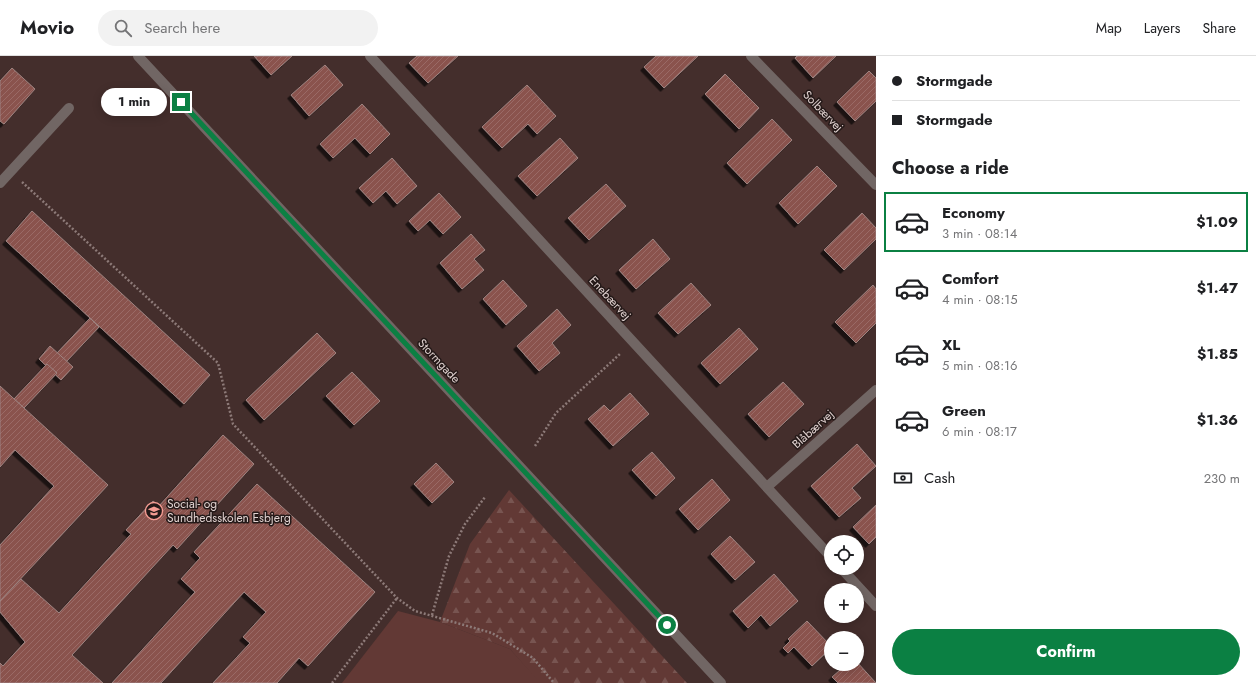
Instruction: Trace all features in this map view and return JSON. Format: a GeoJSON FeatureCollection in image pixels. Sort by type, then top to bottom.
{"type":"FeatureCollection","features":[{"type":"Feature","properties":{"kind":"street","name":"Stormgade"},"geometry":{"type":"LineString","coordinates":[[138,56],[721,683]]}},
{"type":"Feature","properties":{"kind":"street","name":"Enebærvej"},"geometry":{"type":"LineString","coordinates":[[370,56],[824,549]]}},
{"type":"Feature","properties":{"kind":"street","name":"Solbærvej"},"geometry":{"type":"LineString","coordinates":[[752,56],[876,185]]}},
{"type":"Feature","properties":{"kind":"street"},"geometry":{"type":"LineString","coordinates":[[2,176],[69,108]]}},
{"type":"Feature","properties":{"kind":"street","name":"Blåbærvej"},"geometry":{"type":"LineString","coordinates":[[767,487],[876,390]]}},
{"type":"Feature","properties":{"kind":"street"},"geometry":{"type":"LineString","coordinates":[[847,575],[876,606]]}},
{"type":"Feature","properties":{"kind":"path"},"geometry":{"type":"LineString","coordinates":[[2,176],[21,181],[218,363],[233,424],[397,598],[415,611],[492,633],[533,658],[554,683]]}},
{"type":"Feature","properties":{"kind":"path"},"geometry":{"type":"LineString","coordinates":[[535,446],[556,413],[633,342]]}},
{"type":"Feature","properties":{"kind":"path"},"geometry":{"type":"LineString","coordinates":[[432,615],[449,556],[465,524],[485,497]]}},
{"type":"Feature","properties":{"kind":"path"},"geometry":{"type":"LineString","coordinates":[[332,683],[397,598]]}},
{"type":"Feature","properties":{"kind":"green space"},"geometry":{"type":"Polygon","coordinates":[[[509,490],[687,683],[540,683],[510,649],[440,622],[470,544],[509,490]]]}},
{"type":"Feature","properties":{"kind":"green space"},"geometry":{"type":"Polygon","coordinates":[[[398,611],[440,622],[510,649],[541,683],[342,683],[398,611]]]}},
{"type":"Feature","properties":{"kind":"building"},"geometry":{"type":"Polygon","coordinates":[[[254,56],[292,56],[271,75],[254,56]]]}},
{"type":"Feature","properties":{"kind":"building"},"geometry":{"type":"Polygon","coordinates":[[[417,56],[458,56],[428,83],[409,63],[417,56]]]}},
{"type":"Feature","properties":{"kind":"building"},"geometry":{"type":"Polygon","coordinates":[[[656,56],[698,56],[664,88],[644,67],[656,56]]]}},
{"type":"Feature","properties":{"kind":"building"},"geometry":{"type":"Polygon","coordinates":[[[797,56],[836,56],[813,78],[795,58],[797,56]]]}},
{"type":"Feature","properties":{"kind":"building"},"geometry":{"type":"Polygon","coordinates":[[[325,65],[343,85],[309,116],[291,95],[325,65]]]}},
{"type":"Feature","properties":{"kind":"building"},"geometry":{"type":"Polygon","coordinates":[[[12,68],[35,89],[4,124],[0,121],[0,81],[12,68]]]}},
{"type":"Feature","properties":{"kind":"building"},"geometry":{"type":"Polygon","coordinates":[[[869,71],[876,78],[876,101],[855,121],[837,102],[869,71]]]}},
{"type":"Feature","properties":{"kind":"building"},"geometry":{"type":"Polygon","coordinates":[[[725,74],[759,108],[739,129],[705,94],[725,74]]]}},
{"type":"Feature","properties":{"kind":"building"},"geometry":{"type":"Polygon","coordinates":[[[527,85],[556,116],[537,134],[528,124],[502,148],[482,127],[527,85]]]}},
{"type":"Feature","properties":{"kind":"building"},"geometry":{"type":"Polygon","coordinates":[[[362,104],[390,134],[370,154],[355,138],[333,158],[320,144],[362,104]]]}},
{"type":"Feature","properties":{"kind":"building"},"geometry":{"type":"Polygon","coordinates":[[[772,119],[792,140],[747,184],[727,163],[772,119]]]}},
{"type":"Feature","properties":{"kind":"building"},"geometry":{"type":"Polygon","coordinates":[[[560,138],[578,158],[537,196],[518,176],[560,138]]]}},
{"type":"Feature","properties":{"kind":"building"},"geometry":{"type":"Polygon","coordinates":[[[392,158],[417,186],[397,204],[386,191],[373,203],[359,188],[392,158]]]}},
{"type":"Feature","properties":{"kind":"building"},"geometry":{"type":"Polygon","coordinates":[[[817,166],[837,186],[798,224],[779,203],[817,166]]]}},
{"type":"Feature","properties":{"kind":"building"},"geometry":{"type":"Polygon","coordinates":[[[606,184],[626,206],[589,240],[568,218],[606,184]]]}},
{"type":"Feature","properties":{"kind":"building"},"geometry":{"type":"Polygon","coordinates":[[[439,193],[461,217],[443,234],[430,220],[418,231],[409,221],[439,193]]]}},
{"type":"Feature","properties":{"kind":"building"},"geometry":{"type":"Polygon","coordinates":[[[32,211],[210,375],[184,404],[6,241],[32,211]]]}},
{"type":"Feature","properties":{"kind":"building"},"geometry":{"type":"Polygon","coordinates":[[[862,213],[876,228],[876,239],[844,270],[824,250],[862,213]]]}},
{"type":"Feature","properties":{"kind":"building"},"geometry":{"type":"Polygon","coordinates":[[[471,234],[485,250],[474,259],[484,270],[462,289],[440,263],[471,234]]]}},
{"type":"Feature","properties":{"kind":"building"},"geometry":{"type":"Polygon","coordinates":[[[653,239],[670,259],[636,289],[619,270],[653,239]]]}},
{"type":"Feature","properties":{"kind":"building"},"geometry":{"type":"Polygon","coordinates":[[[503,280],[527,306],[506,325],[483,299],[503,280]]]}},
{"type":"Feature","properties":{"kind":"building"},"geometry":{"type":"Polygon","coordinates":[[[691,283],[711,305],[678,334],[658,313],[691,283]]]}},
{"type":"Feature","properties":{"kind":"building"},"geometry":{"type":"Polygon","coordinates":[[[873,285],[876,289],[876,323],[856,343],[835,322],[873,285]]]}},
{"type":"Feature","properties":{"kind":"building"},"geometry":{"type":"Polygon","coordinates":[[[557,309],[571,325],[552,343],[560,353],[539,371],[517,346],[557,309]]]}},
{"type":"Feature","properties":{"kind":"building"},"geometry":{"type":"Polygon","coordinates":[[[90,318],[99,327],[66,362],[57,353],[90,318]]]}},
{"type":"Feature","properties":{"kind":"building"},"geometry":{"type":"Polygon","coordinates":[[[739,328],[758,349],[720,384],[701,363],[739,328]]]}},
{"type":"Feature","properties":{"kind":"building"},"geometry":{"type":"Polygon","coordinates":[[[317,333],[336,353],[264,420],[246,400],[317,333]]]}},
{"type":"Feature","properties":{"kind":"building"},"geometry":{"type":"Polygon","coordinates":[[[50,346],[73,367],[61,380],[39,359],[50,346]]]}},
{"type":"Feature","properties":{"kind":"building"},"geometry":{"type":"Polygon","coordinates":[[[47,364],[57,373],[24,408],[14,399],[47,364]]]}},
{"type":"Feature","properties":{"kind":"building"},"geometry":{"type":"Polygon","coordinates":[[[352,372],[380,401],[354,425],[326,396],[352,372]]]}},
{"type":"Feature","properties":{"kind":"building"},"geometry":{"type":"Polygon","coordinates":[[[783,382],[804,404],[769,437],[748,414],[783,382]]]}},
{"type":"Feature","properties":{"kind":"building"},"geometry":{"type":"Polygon","coordinates":[[[0,386],[108,485],[0,601],[0,545],[54,486],[15,450],[0,467],[0,386]]]}},
{"type":"Feature","properties":{"kind":"building"},"geometry":{"type":"Polygon","coordinates":[[[630,393],[649,414],[613,446],[588,419],[604,405],[610,411],[630,393]]]}},
{"type":"Feature","properties":{"kind":"building"},"geometry":{"type":"Polygon","coordinates":[[[223,435],[254,464],[177,549],[173,545],[72,655],[103,683],[0,683],[0,663],[3,666],[25,642],[0,612],[0,601],[21,579],[59,613],[131,534],[126,530],[153,501],[159,506],[223,435]]]}},
{"type":"Feature","properties":{"kind":"building"},"geometry":{"type":"Polygon","coordinates":[[[857,444],[876,466],[852,488],[861,498],[839,517],[811,486],[857,444]]]}},
{"type":"Feature","properties":{"kind":"building"},"geometry":{"type":"Polygon","coordinates":[[[652,452],[675,478],[656,496],[632,470],[652,452]]]}},
{"type":"Feature","properties":{"kind":"building"},"geometry":{"type":"Polygon","coordinates":[[[436,463],[454,482],[432,503],[414,484],[436,463]]]}},
{"type":"Feature","properties":{"kind":"building"},"geometry":{"type":"Polygon","coordinates":[[[712,479],[730,500],[698,530],[679,509],[712,479]]]}},
{"type":"Feature","properties":{"kind":"building"},"geometry":{"type":"Polygon","coordinates":[[[257,484],[375,592],[308,666],[299,658],[277,683],[213,683],[250,643],[243,637],[266,612],[244,592],[161,683],[112,683],[195,592],[181,579],[200,558],[194,552],[257,484]]]}},
{"type":"Feature","properties":{"kind":"building"},"geometry":{"type":"Polygon","coordinates":[[[876,505],[876,537],[869,544],[864,539],[864,535],[861,535],[853,527],[876,505]]]}},
{"type":"Feature","properties":{"kind":"building"},"geometry":{"type":"Polygon","coordinates":[[[730,536],[755,562],[735,580],[711,554],[730,536]]]}},
{"type":"Feature","properties":{"kind":"building"},"geometry":{"type":"Polygon","coordinates":[[[774,574],[798,601],[770,626],[761,615],[748,628],[733,611],[774,574]]]}},
{"type":"Feature","properties":{"kind":"building"},"geometry":{"type":"Polygon","coordinates":[[[807,621],[824,639],[824,655],[812,666],[794,647],[788,653],[783,648],[790,641],[788,639],[807,621]]]}},
{"type":"Feature","properties":{"kind":"building"},"geometry":{"type":"Polygon","coordinates":[[[864,670],[876,683],[838,683],[832,677],[839,671],[864,671],[864,670]]]}},
{"type":"Feature","properties":{"kind":"place","name":"Social- og Sundhedsskolen Esbjerg"},"geometry":{"type":"Point","coordinates":[154,511]}},
{"type":"Feature","properties":{"kind":"route"},"geometry":{"type":"LineString","coordinates":[[181,102],[667,625]]}}]}
